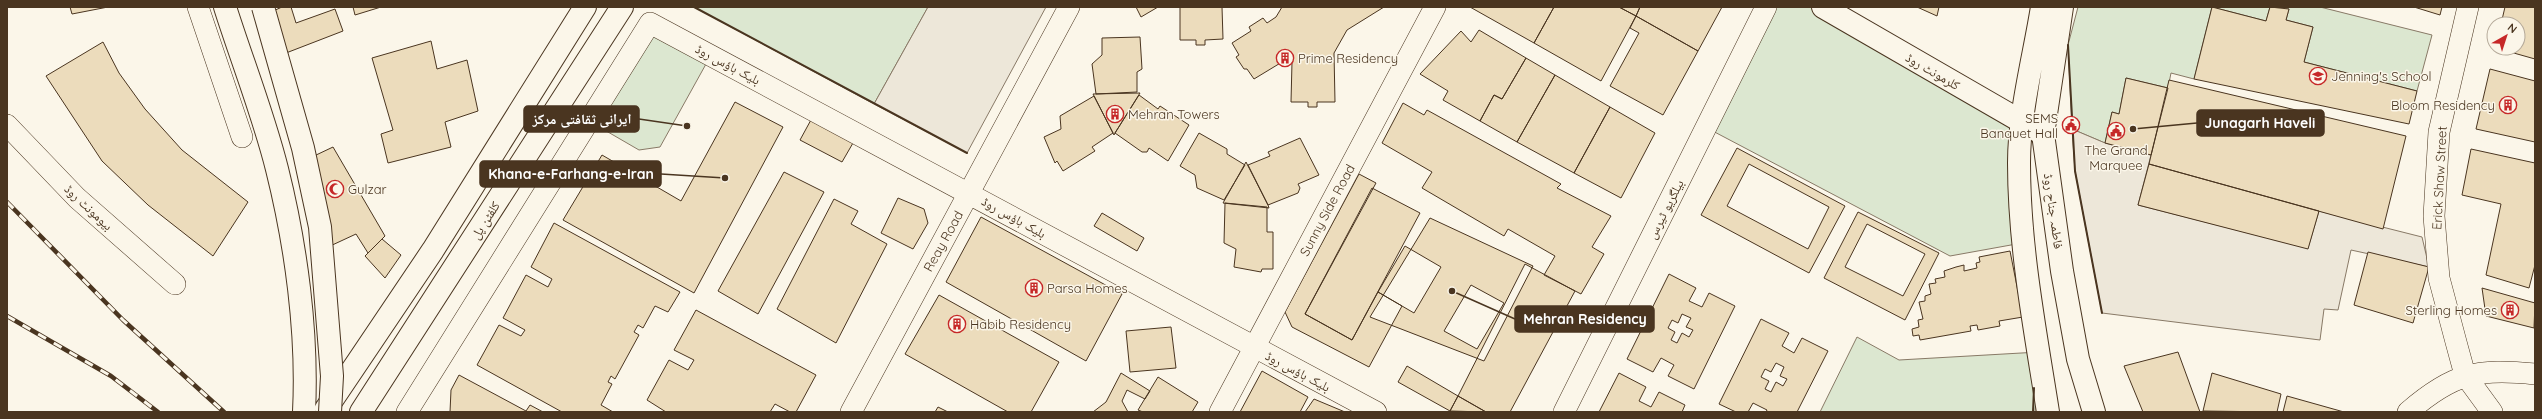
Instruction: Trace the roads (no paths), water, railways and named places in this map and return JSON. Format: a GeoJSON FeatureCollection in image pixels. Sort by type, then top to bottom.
{"type":"FeatureCollection","features":[{"type":"Feature","properties":{"kind":"main road"},"geometry":{"type":"LineString","coordinates":[[225,7],[246,64],[277,168],[292,238],[303,346],[304,412]]}},
{"type":"Feature","properties":{"kind":"main road"},"geometry":{"type":"LineString","coordinates":[[263,7],[303,148],[320,227],[332,376],[330,412]]}},
{"type":"Feature","properties":{"kind":"main road"},"geometry":{"type":"LineString","coordinates":[[324,412],[432,250],[585,7]]}},
{"type":"Feature","properties":{"kind":"main road","name":"کلفٹن پل"},"geometry":{"type":"LineString","coordinates":[[361,412],[622,7]]}},
{"type":"Feature","properties":{"kind":"main road","name":"کلرمونٹ روڈ"},"geometry":{"type":"LineString","coordinates":[[1823,7],[2043,134]]}},
{"type":"Feature","properties":{"kind":"main road"},"geometry":{"type":"LineString","coordinates":[[2042,7],[2023,123],[2019,162],[2023,252],[2048,412]]}},
{"type":"Feature","properties":{"kind":"main road","name":"فاطمہ جناح روڈ"},"geometry":{"type":"LineString","coordinates":[[2062,7],[2043,134],[2062,271],[2075,345],[2094,412]]}},
{"type":"Feature","properties":{"kind":"street"},"geometry":{"type":"LineString","coordinates":[[198,7],[242,137]]}},
{"type":"Feature","properties":{"kind":"street","name":"Reay Road"},"geometry":{"type":"LineString","coordinates":[[851,412],[1069,7]]}},
{"type":"Feature","properties":{"kind":"street","name":"Sunny Side Road"},"geometry":{"type":"LineString","coordinates":[[1220,412],[1435,7]]}},
{"type":"Feature","properties":{"kind":"street","name":"بیلگریو ٹیرس"},"geometry":{"type":"LineString","coordinates":[[1564,412],[1766,7]]}},
{"type":"Feature","properties":{"kind":"street","name":"Erick Shaw Street"},"geometry":{"type":"LineString","coordinates":[[2468,7],[2439,132],[2434,216],[2439,278],[2465,375],[2492,412]]}},
{"type":"Feature","properties":{"kind":"street","name":"بلیک ہاؤس روڈ"},"geometry":{"type":"LineString","coordinates":[[407,412],[650,23],[970,193],[1254,348],[1376,412]]}},
{"type":"Feature","properties":{"kind":"street","name":"بیومونٹ روڈ"},"geometry":{"type":"LineString","coordinates":[[7,125],[77,198],[174,284]]}},
{"type":"Feature","properties":{"kind":"street"},"geometry":{"type":"LineString","coordinates":[[2408,412],[2439,387],[2465,375],[2508,371],[2535,374]]}},
{"type":"Feature","properties":{"kind":"railway"},"geometry":{"type":"LineString","coordinates":[[7,202],[123,320],[224,412]]}},
{"type":"Feature","properties":{"kind":"railway"},"geometry":{"type":"LineString","coordinates":[[7,316],[111,376],[158,412]]}},
{"type":"Feature","properties":{"kind":"place","name":"Prime Residency"},"geometry":{"type":"Point","coordinates":[1285,58]}},
{"type":"Feature","properties":{"kind":"place","name":"Jenning's School"},"geometry":{"type":"Point","coordinates":[2318,76]}},
{"type":"Feature","properties":{"kind":"place","name":"Bloom Residency"},"geometry":{"type":"Point","coordinates":[2508,105]}},
{"type":"Feature","properties":{"kind":"place","name":"Mehran Towers"},"geometry":{"type":"Point","coordinates":[1115,114]}},
{"type":"Feature","properties":{"kind":"place","name":"SEMS Banquet Hall"},"geometry":{"type":"Point","coordinates":[2071,125]}},
{"type":"Feature","properties":{"kind":"place","name":"ایرانی ثقافتی مرکز"},"geometry":{"type":"Point","coordinates":[687,126]}},
{"type":"Feature","properties":{"kind":"place","name":"Junagarh Haveli"},"geometry":{"type":"Point","coordinates":[2133,129]}},
{"type":"Feature","properties":{"kind":"place","name":"The Grand Marquee"},"geometry":{"type":"Point","coordinates":[2116,131]}},
{"type":"Feature","properties":{"kind":"place","name":"Khana-e-Farhang-e-Iran"},"geometry":{"type":"Point","coordinates":[725,178]}},
{"type":"Feature","properties":{"kind":"place","name":"Gulzar"},"geometry":{"type":"Point","coordinates":[335,189]}},
{"type":"Feature","properties":{"kind":"place","name":"Parsa Homes"},"geometry":{"type":"Point","coordinates":[1034,288]}},
{"type":"Feature","properties":{"kind":"place","name":"Mehran Residency"},"geometry":{"type":"Point","coordinates":[1452,291]}},
{"type":"Feature","properties":{"kind":"place","name":"Sterling Homes"},"geometry":{"type":"Point","coordinates":[2510,310]}},
{"type":"Feature","properties":{"kind":"place","name":"Habib Residency"},"geometry":{"type":"Point","coordinates":[957,324]}}]}
